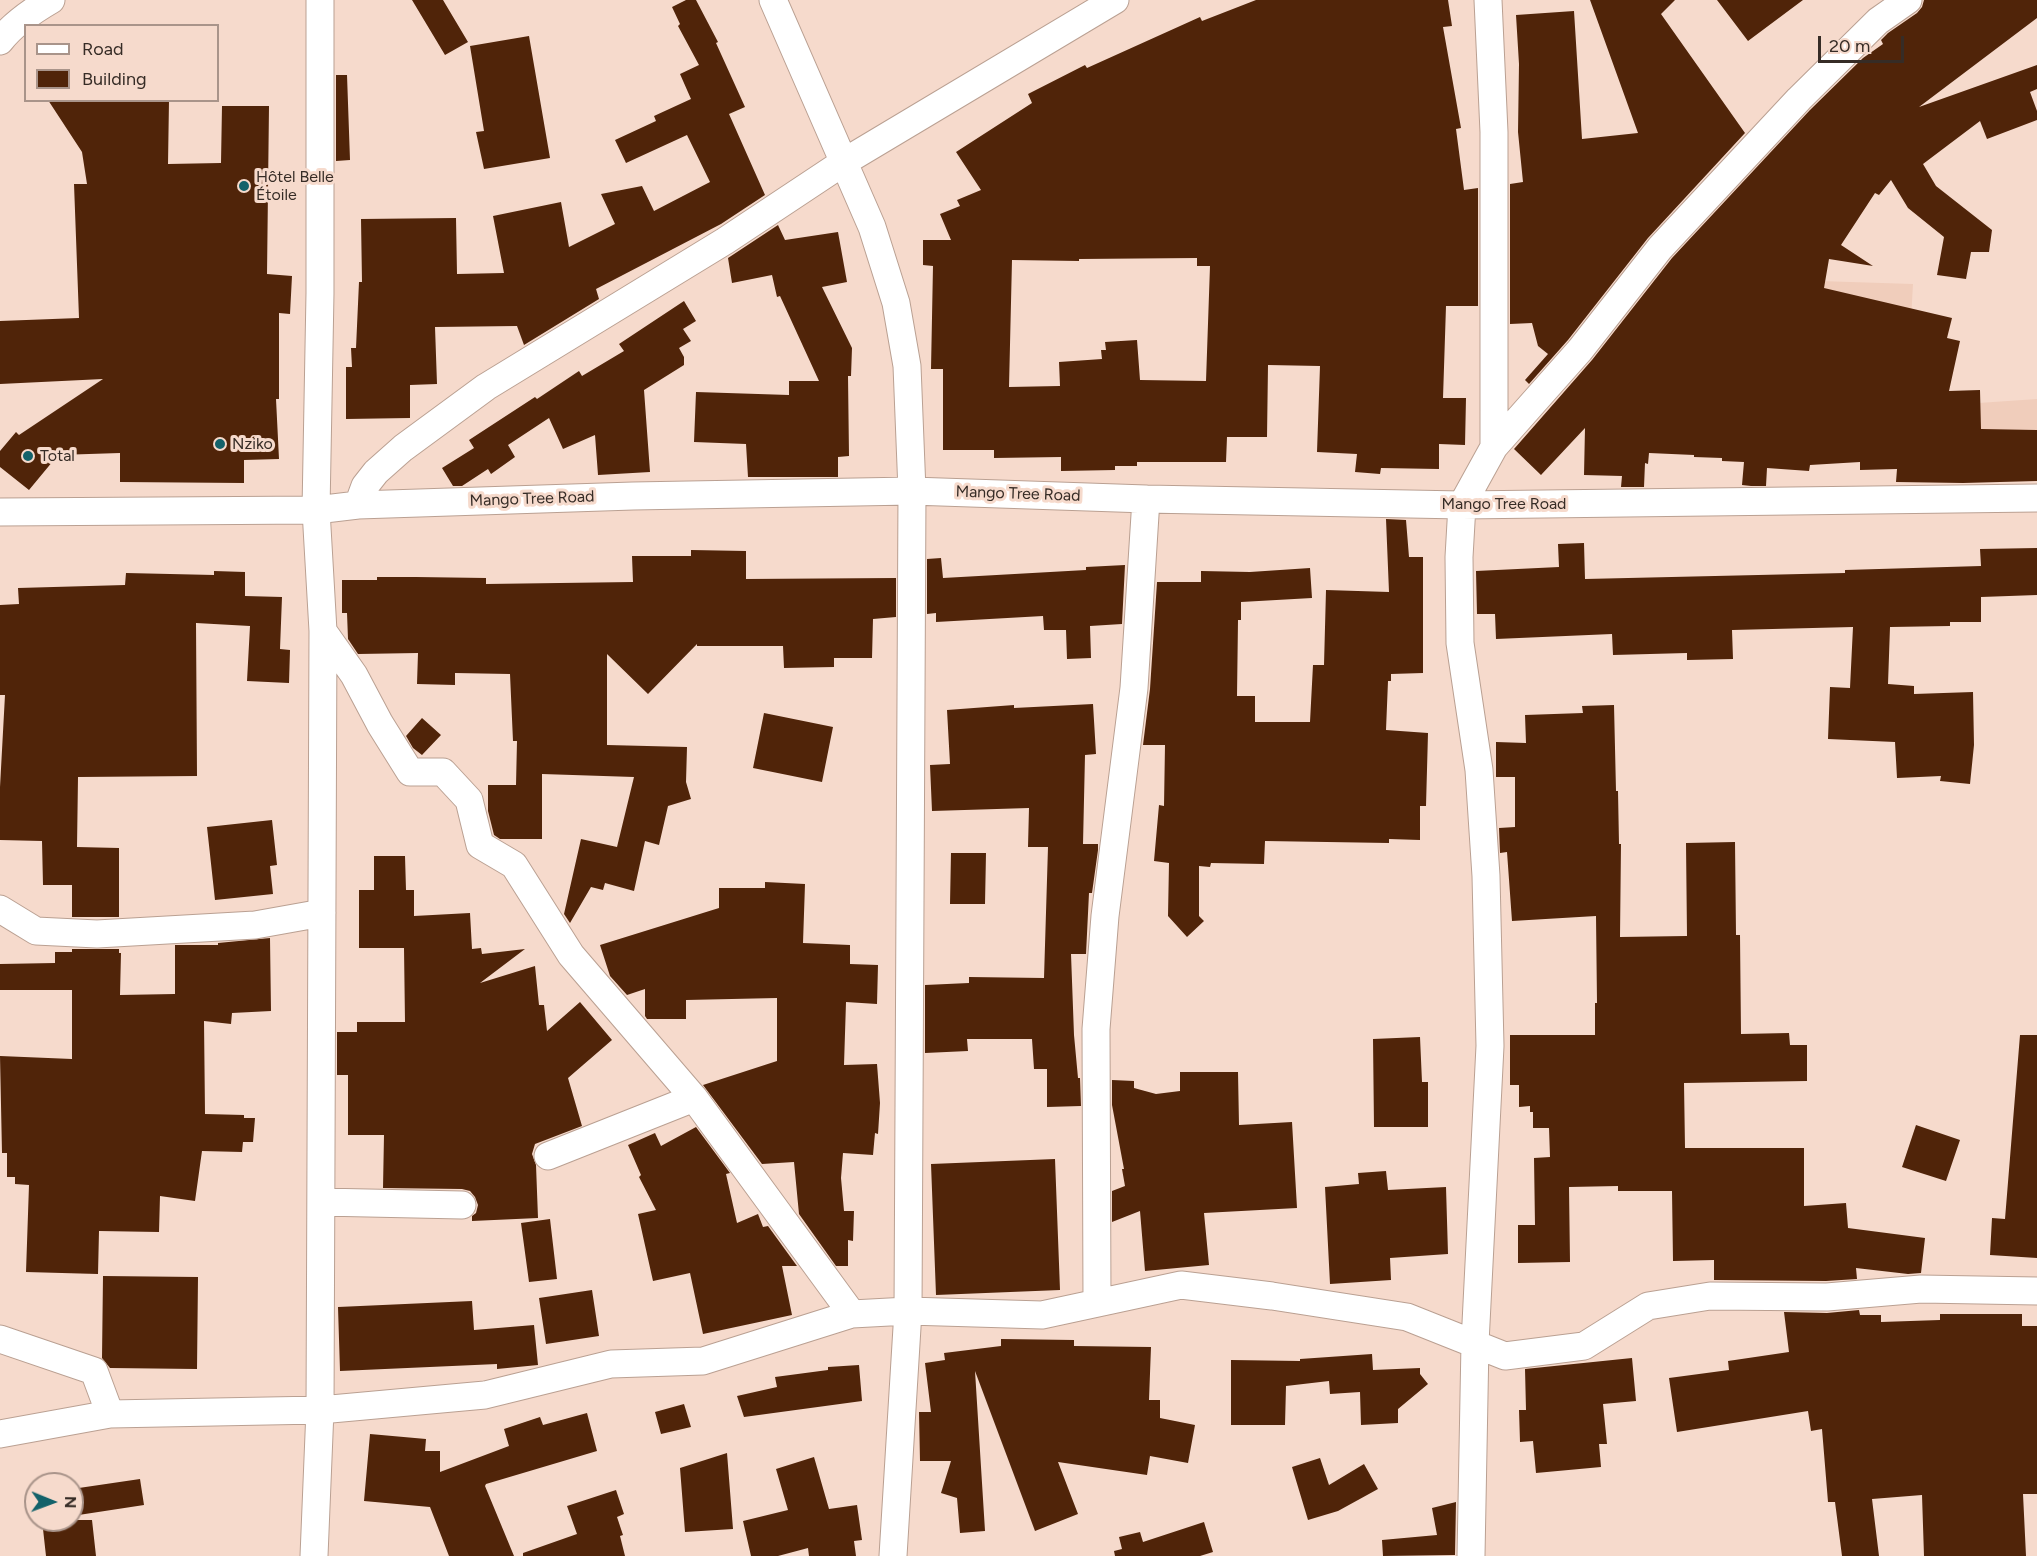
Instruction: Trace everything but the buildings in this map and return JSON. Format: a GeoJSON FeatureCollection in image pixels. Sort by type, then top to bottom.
{"type":"FeatureCollection","features":[{"type":"Feature","properties":{"kind":"street"},"geometry":{"type":"LineString","coordinates":[[0,41],[9,30],[32,11],[51,0]]}},
{"type":"Feature","properties":{"kind":"street"},"geometry":{"type":"LineString","coordinates":[[314,1556],[320,1410],[321,1202],[323,631],[316,510],[320,293],[318,69],[320,0]]}},
{"type":"Feature","properties":{"kind":"street"},"geometry":{"type":"LineString","coordinates":[[773,0],[872,227],[901,323],[907,366],[912,491],[908,1311],[893,1556]]}},
{"type":"Feature","properties":{"kind":"street"},"geometry":{"type":"LineString","coordinates":[[358,505],[365,486],[376,472],[403,448],[477,393],[725,241],[844,162],[1115,0]]}},
{"type":"Feature","properties":{"kind":"street"},"geometry":{"type":"LineString","coordinates":[[1488,0],[1494,132],[1494,447]]}},
{"type":"Feature","properties":{"kind":"street"},"geometry":{"type":"LineString","coordinates":[[1471,1556],[1475,1343],[1490,1046],[1486,876],[1479,770],[1460,643],[1459,557],[1462,505],[1494,447],[1580,350],[1660,248],[1799,99],[1878,21],[1908,0]]}},
{"type":"Feature","properties":{"kind":"street","name":"Mango Tree Road"},"geometry":{"type":"LineString","coordinates":[[0,512],[316,510],[358,505],[912,491],[1146,499],[1462,505],[2037,498]]}},
{"type":"Feature","properties":{"kind":"street"},"geometry":{"type":"LineString","coordinates":[[1097,1303],[1096,1029],[1105,916],[1134,688],[1146,499]]}},
{"type":"Feature","properties":{"kind":"street"},"geometry":{"type":"LineString","coordinates":[[323,631],[354,675],[380,724],[410,772],[443,772],[469,800],[480,844],[514,865],[570,955],[694,1098],[852,1314]]}},
{"type":"Feature","properties":{"kind":"street"},"geometry":{"type":"LineString","coordinates":[[0,909],[36,931],[97,934],[255,925],[322,913]]}},
{"type":"Feature","properties":{"kind":"street"},"geometry":{"type":"LineString","coordinates":[[548,1156],[694,1098]]}},
{"type":"Feature","properties":{"kind":"street"},"geometry":{"type":"LineString","coordinates":[[321,1202],[462,1205]]}},
{"type":"Feature","properties":{"kind":"street"},"geometry":{"type":"LineString","coordinates":[[0,1434],[110,1414],[320,1410],[485,1395],[611,1364],[703,1361],[852,1314],[908,1311],[1042,1315],[1181,1285],[1272,1296],[1407,1317],[1505,1356],[1584,1346],[1648,1306],[1710,1296],[1827,1297],[1921,1289],[2037,1291]]}},
{"type":"Feature","properties":{"kind":"street"},"geometry":{"type":"LineString","coordinates":[[0,1339],[93,1371],[110,1414]]}},
{"type":"Feature","properties":{"kind":"shaded area"},"geometry":{"type":"Polygon","coordinates":[[[1819,281],[1913,284],[1906,408],[2037,399],[2037,459],[1874,467],[1819,281]]]}},
{"type":"Feature","properties":{"kind":"place","name":"Hôtel Belle Étoile"},"geometry":{"type":"Point","coordinates":[244,186]}},
{"type":"Feature","properties":{"kind":"place","name":"Nziko"},"geometry":{"type":"Point","coordinates":[220,444]}},
{"type":"Feature","properties":{"kind":"place","name":"Total"},"geometry":{"type":"Point","coordinates":[28,456]}}]}
